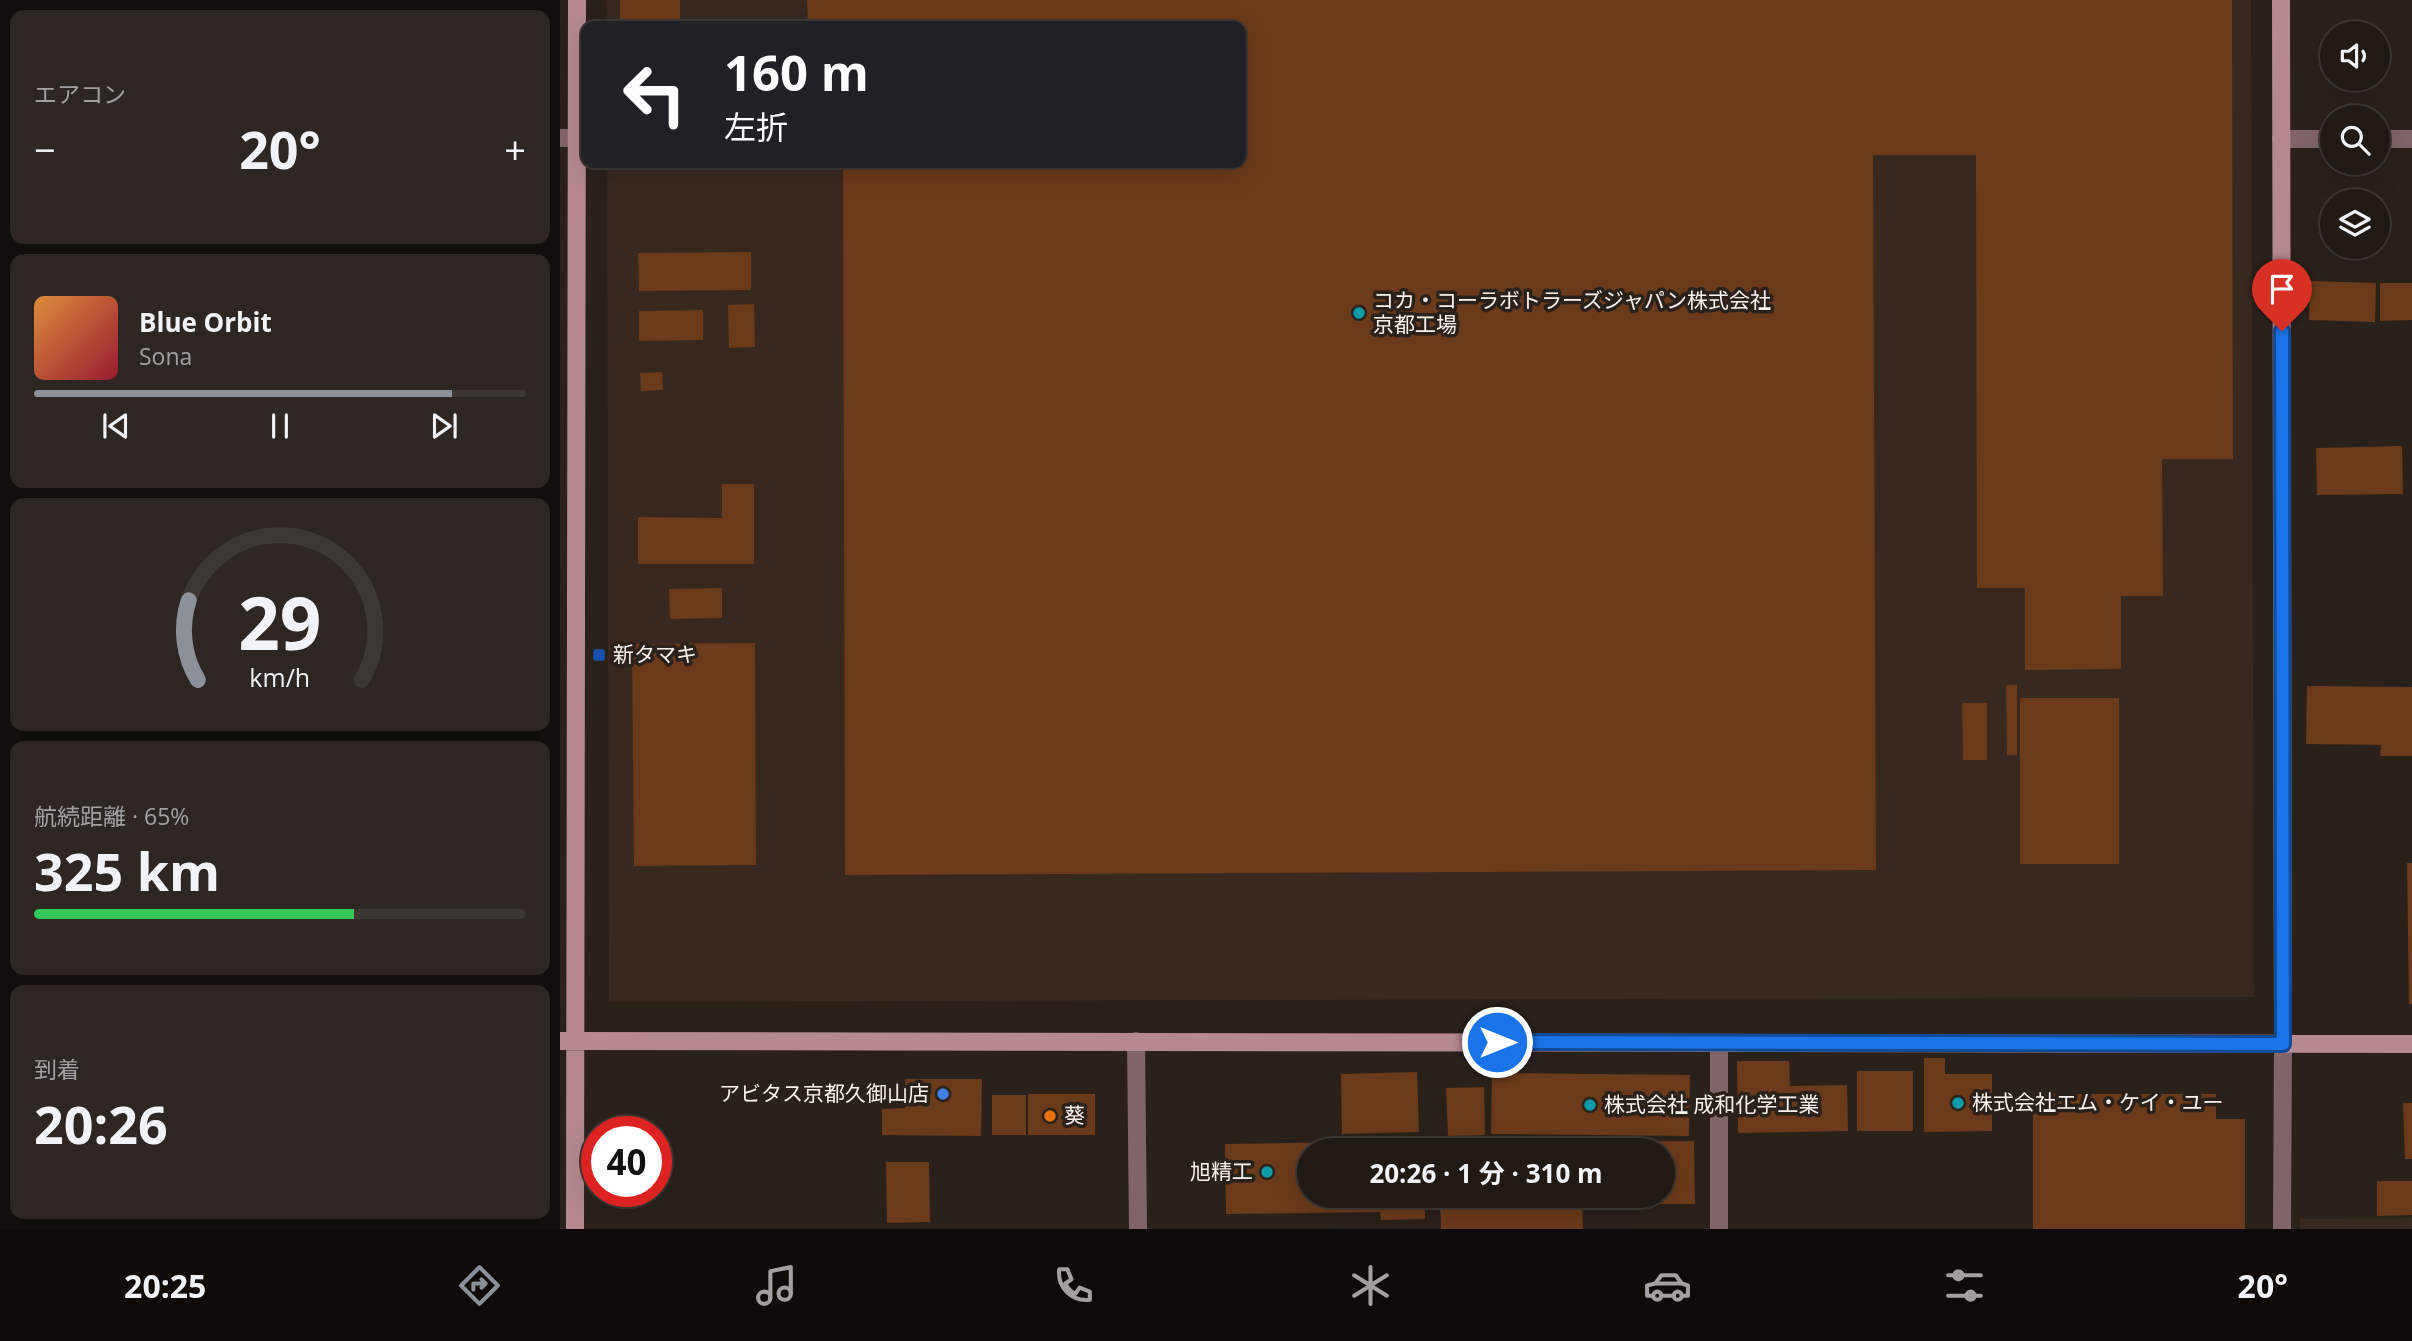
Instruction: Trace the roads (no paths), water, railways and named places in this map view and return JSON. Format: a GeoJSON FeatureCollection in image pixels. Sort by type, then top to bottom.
{"type":"FeatureCollection","features":[{"type":"Feature","properties":{"kind":"street"},"geometry":{"type":"LineString","coordinates":[[575,1229],[567,1041],[568,138],[577,0]]}},
{"type":"Feature","properties":{"kind":"street"},"geometry":{"type":"LineString","coordinates":[[2281,0],[2282,1229]]}},
{"type":"Feature","properties":{"kind":"street"},"geometry":{"type":"LineString","coordinates":[[2281,139],[2320,139]]}},
{"type":"Feature","properties":{"kind":"street"},"geometry":{"type":"LineString","coordinates":[[2390,139],[2412,139]]}},
{"type":"Feature","properties":{"kind":"street"},"geometry":{"type":"LineString","coordinates":[[567,1041],[2412,1044]]}},
{"type":"Feature","properties":{"kind":"street"},"geometry":{"type":"LineString","coordinates":[[1136,1041],[1138,1229]]}},
{"type":"Feature","properties":{"kind":"street"},"geometry":{"type":"LineString","coordinates":[[1719,1043],[1719,1229]]}},
{"type":"Feature","properties":{"kind":"place","name":"コカ・コーラボトラーズジャパン株式会社 京都工場"},"geometry":{"type":"Point","coordinates":[1359,313]}},
{"type":"Feature","properties":{"kind":"place","name":"新タマキ"},"geometry":{"type":"Point","coordinates":[599,655]}},
{"type":"Feature","properties":{"kind":"place","name":"アビタス京都久御山店"},"geometry":{"type":"Point","coordinates":[943,1094]}},
{"type":"Feature","properties":{"kind":"place","name":"株式会社エム・ケイ・ユー"},"geometry":{"type":"Point","coordinates":[1958,1103]}},
{"type":"Feature","properties":{"kind":"place","name":"株式会社 成和化学工業"},"geometry":{"type":"Point","coordinates":[1590,1105]}},
{"type":"Feature","properties":{"kind":"place","name":"葵"},"geometry":{"type":"Point","coordinates":[1050,1116]}},
{"type":"Feature","properties":{"kind":"place","name":"旭精工"},"geometry":{"type":"Point","coordinates":[1267,1172]}}]}
